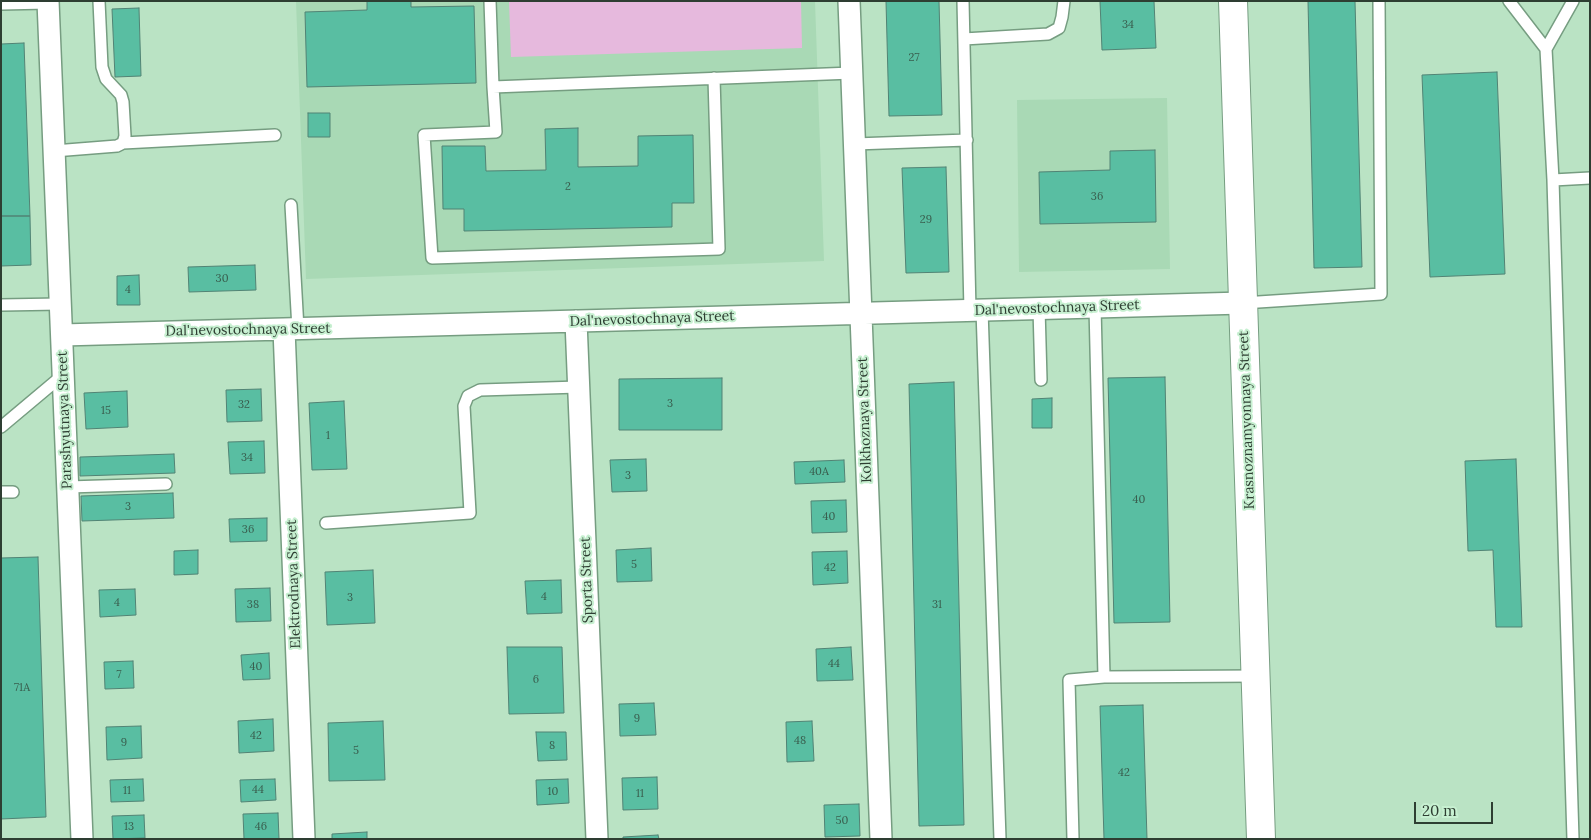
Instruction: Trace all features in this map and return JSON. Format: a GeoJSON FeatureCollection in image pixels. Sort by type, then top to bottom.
{"type":"FeatureCollection","features":[{"type":"Feature","properties":{"kind":"street","name":"Kolkhoznaya Street"},"geometry":{"type":"LineString","coordinates":[[849,1],[881,839]]}},
{"type":"Feature","properties":{"kind":"street","name":"Krasnoznamyonnaya Street"},"geometry":{"type":"LineString","coordinates":[[1233,1],[1261,839]]}},
{"type":"Feature","properties":{"kind":"street","name":"Parashyutnaya Street"},"geometry":{"type":"LineString","coordinates":[[48,2],[82,839]]}},
{"type":"Feature","properties":{"kind":"street","name":"Dal'nevostochnaya Street"},"geometry":{"type":"LineString","coordinates":[[62,335],[1243,303]]}},
{"type":"Feature","properties":{"kind":"street","name":"Sporta Street"},"geometry":{"type":"LineString","coordinates":[[576,321],[597,839]]}},
{"type":"Feature","properties":{"kind":"street","name":"Elektrodnaya Street"},"geometry":{"type":"LineString","coordinates":[[291,329],[304,839]]}},
{"type":"Feature","properties":{"kind":"lane"},"geometry":{"type":"LineString","coordinates":[[99,1],[102,67],[106,79],[120,94],[123,142]]}},
{"type":"Feature","properties":{"kind":"lane"},"geometry":{"type":"LineString","coordinates":[[490,1],[496,132],[424,136],[432,258],[719,249],[714,78]]}},
{"type":"Feature","properties":{"kind":"lane"},"geometry":{"type":"LineString","coordinates":[[963,1],[966,140],[976,310],[1000,839]]}},
{"type":"Feature","properties":{"kind":"lane"},"geometry":{"type":"LineString","coordinates":[[964,40],[1048,34],[1059,28],[1064,1]]}},
{"type":"Feature","properties":{"kind":"lane"},"geometry":{"type":"LineString","coordinates":[[1243,303],[1382,294],[1379,1]]}},
{"type":"Feature","properties":{"kind":"lane"},"geometry":{"type":"LineString","coordinates":[[1509,1],[1546,49]]}},
{"type":"Feature","properties":{"kind":"lane"},"geometry":{"type":"LineString","coordinates":[[1572,839],[1553,180],[1546,49],[1573,1]]}},
{"type":"Feature","properties":{"kind":"lane"},"geometry":{"type":"LineString","coordinates":[[1,4],[48,2]]}},
{"type":"Feature","properties":{"kind":"lane"},"geometry":{"type":"LineString","coordinates":[[493,87],[852,73]]}},
{"type":"Feature","properties":{"kind":"lane"},"geometry":{"type":"LineString","coordinates":[[54,151],[117,146],[123,142],[275,136]]}},
{"type":"Feature","properties":{"kind":"lane"},"geometry":{"type":"LineString","coordinates":[[855,144],[966,140]]}},
{"type":"Feature","properties":{"kind":"lane"},"geometry":{"type":"LineString","coordinates":[[1553,180],[1590,178]]}},
{"type":"Feature","properties":{"kind":"lane"},"geometry":{"type":"LineString","coordinates":[[291,205],[291,329]]}},
{"type":"Feature","properties":{"kind":"lane"},"geometry":{"type":"LineString","coordinates":[[1,305],[60,304]]}},
{"type":"Feature","properties":{"kind":"lane"},"geometry":{"type":"LineString","coordinates":[[1096,307],[1104,677]]}},
{"type":"Feature","properties":{"kind":"lane"},"geometry":{"type":"LineString","coordinates":[[1039,308],[1041,380]]}},
{"type":"Feature","properties":{"kind":"lane"},"geometry":{"type":"LineString","coordinates":[[1,427],[63,375]]}},
{"type":"Feature","properties":{"kind":"lane"},"geometry":{"type":"LineString","coordinates":[[326,523],[470,513],[464,406],[468,396],[480,390],[579,387]]}},
{"type":"Feature","properties":{"kind":"lane"},"geometry":{"type":"LineString","coordinates":[[68,487],[166,484]]}},
{"type":"Feature","properties":{"kind":"lane"},"geometry":{"type":"LineString","coordinates":[[1073,839],[1068,680],[1104,677],[1256,676]]}},
{"type":"Feature","properties":{"kind":"shaded area"},"geometry":{"type":"Polygon","coordinates":[[[296,1],[815,1],[824,261],[306,279],[296,1]]]}},
{"type":"Feature","properties":{"kind":"shaded area"},"geometry":{"type":"Polygon","coordinates":[[[509,1],[801,1],[802,48],[511,57],[509,1]]]}},
{"type":"Feature","properties":{"kind":"shaded area"},"geometry":{"type":"Polygon","coordinates":[[[1167,98],[1170,269],[1019,272],[1017,100],[1167,98]]]}},
{"type":"Feature","properties":{"kind":"building"},"geometry":{"type":"Polygon","coordinates":[[[367,1],[411,1],[411,7],[474,6],[476,83],[307,87],[305,12],[367,10],[367,1]]]}},
{"type":"Feature","properties":{"kind":"building"},"geometry":{"type":"Polygon","coordinates":[[[886,1],[939,1],[942,115],[889,116],[886,1]]]}},
{"type":"Feature","properties":{"kind":"building"},"geometry":{"type":"Polygon","coordinates":[[[1100,1],[1154,1],[1156,48],[1102,50],[1100,1]]]}},
{"type":"Feature","properties":{"kind":"building"},"geometry":{"type":"Polygon","coordinates":[[[1308,1],[1355,1],[1362,267],[1314,268],[1308,1]]]}},
{"type":"Feature","properties":{"kind":"building"},"geometry":{"type":"Polygon","coordinates":[[[139,8],[141,76],[115,77],[112,9],[139,8]]]}},
{"type":"Feature","properties":{"kind":"building"},"geometry":{"type":"Polygon","coordinates":[[[24,43],[30,216],[1,216],[1,44],[24,43]]]}},
{"type":"Feature","properties":{"kind":"building"},"geometry":{"type":"Polygon","coordinates":[[[1497,72],[1505,274],[1430,277],[1422,75],[1497,72]]]}},
{"type":"Feature","properties":{"kind":"building"},"geometry":{"type":"Polygon","coordinates":[[[308,113],[330,113],[330,137],[308,137],[308,113]]]}},
{"type":"Feature","properties":{"kind":"building"},"geometry":{"type":"Polygon","coordinates":[[[578,128],[578,167],[638,166],[638,136],[693,135],[694,203],[672,203],[672,227],[464,231],[464,209],[443,209],[442,146],[485,146],[486,171],[546,170],[545,129],[578,128]]]}},
{"type":"Feature","properties":{"kind":"building"},"geometry":{"type":"Polygon","coordinates":[[[1155,150],[1156,222],[1040,224],[1039,172],[1110,170],[1110,151],[1155,150]]]}},
{"type":"Feature","properties":{"kind":"building"},"geometry":{"type":"Polygon","coordinates":[[[946,167],[949,272],[906,273],[902,168],[946,167]]]}},
{"type":"Feature","properties":{"kind":"building"},"geometry":{"type":"Polygon","coordinates":[[[1,216],[30,216],[31,265],[1,266],[1,216]]]}},
{"type":"Feature","properties":{"kind":"building"},"geometry":{"type":"Polygon","coordinates":[[[255,265],[256,290],[189,292],[188,267],[255,265]]]}},
{"type":"Feature","properties":{"kind":"building"},"geometry":{"type":"Polygon","coordinates":[[[139,275],[140,305],[117,305],[117,276],[139,275]]]}},
{"type":"Feature","properties":{"kind":"building"},"geometry":{"type":"Polygon","coordinates":[[[1165,377],[1170,622],[1114,623],[1108,378],[1165,377]]]}},
{"type":"Feature","properties":{"kind":"building"},"geometry":{"type":"Polygon","coordinates":[[[722,378],[722,430],[619,430],[619,379],[722,378]]]}},
{"type":"Feature","properties":{"kind":"building"},"geometry":{"type":"Polygon","coordinates":[[[954,382],[964,825],[919,826],[909,384],[954,382]]]}},
{"type":"Feature","properties":{"kind":"building"},"geometry":{"type":"Polygon","coordinates":[[[261,389],[262,421],[227,422],[226,390],[261,389]]]}},
{"type":"Feature","properties":{"kind":"building"},"geometry":{"type":"Polygon","coordinates":[[[127,391],[128,427],[86,429],[84,393],[127,391]]]}},
{"type":"Feature","properties":{"kind":"building"},"geometry":{"type":"Polygon","coordinates":[[[1052,398],[1052,428],[1032,428],[1032,399],[1052,398]]]}},
{"type":"Feature","properties":{"kind":"building"},"geometry":{"type":"Polygon","coordinates":[[[344,401],[347,469],[312,470],[309,403],[344,401]]]}},
{"type":"Feature","properties":{"kind":"building"},"geometry":{"type":"Polygon","coordinates":[[[264,441],[265,473],[230,474],[228,442],[264,441]]]}},
{"type":"Feature","properties":{"kind":"building"},"geometry":{"type":"Polygon","coordinates":[[[174,454],[175,473],[80,476],[80,457],[174,454]]]}},
{"type":"Feature","properties":{"kind":"building"},"geometry":{"type":"Polygon","coordinates":[[[646,459],[647,491],[612,492],[610,460],[646,459]]]}},
{"type":"Feature","properties":{"kind":"building"},"geometry":{"type":"Polygon","coordinates":[[[1516,459],[1522,627],[1496,627],[1493,550],[1468,551],[1465,461],[1516,459]]]}},
{"type":"Feature","properties":{"kind":"building"},"geometry":{"type":"Polygon","coordinates":[[[844,460],[845,482],[795,484],[794,462],[844,460]]]}},
{"type":"Feature","properties":{"kind":"building"},"geometry":{"type":"Polygon","coordinates":[[[173,493],[174,518],[82,521],[81,496],[173,493]]]}},
{"type":"Feature","properties":{"kind":"building"},"geometry":{"type":"Polygon","coordinates":[[[846,500],[847,532],[812,533],[811,501],[846,500]]]}},
{"type":"Feature","properties":{"kind":"building"},"geometry":{"type":"Polygon","coordinates":[[[267,518],[267,541],[230,542],[229,519],[267,518]]]}},
{"type":"Feature","properties":{"kind":"building"},"geometry":{"type":"Polygon","coordinates":[[[651,548],[652,581],[617,582],[616,550],[651,548]]]}},
{"type":"Feature","properties":{"kind":"building"},"geometry":{"type":"Polygon","coordinates":[[[198,550],[198,574],[174,575],[174,551],[198,550]]]}},
{"type":"Feature","properties":{"kind":"building"},"geometry":{"type":"Polygon","coordinates":[[[847,551],[848,583],[813,585],[812,552],[847,551]]]}},
{"type":"Feature","properties":{"kind":"building"},"geometry":{"type":"Polygon","coordinates":[[[38,557],[46,817],[1,819],[1,558],[38,557]]]}},
{"type":"Feature","properties":{"kind":"building"},"geometry":{"type":"Polygon","coordinates":[[[373,570],[375,623],[327,625],[325,572],[373,570]]]}},
{"type":"Feature","properties":{"kind":"building"},"geometry":{"type":"Polygon","coordinates":[[[561,580],[562,613],[527,614],[525,581],[561,580]]]}},
{"type":"Feature","properties":{"kind":"building"},"geometry":{"type":"Polygon","coordinates":[[[270,588],[271,621],[236,622],[235,589],[270,588]]]}},
{"type":"Feature","properties":{"kind":"building"},"geometry":{"type":"Polygon","coordinates":[[[135,589],[136,615],[100,617],[99,590],[135,589]]]}},
{"type":"Feature","properties":{"kind":"building"},"geometry":{"type":"Polygon","coordinates":[[[507,647],[562,647],[564,713],[509,714],[507,647]]]}},
{"type":"Feature","properties":{"kind":"building"},"geometry":{"type":"Polygon","coordinates":[[[851,647],[853,680],[817,681],[816,649],[851,647]]]}},
{"type":"Feature","properties":{"kind":"building"},"geometry":{"type":"Polygon","coordinates":[[[269,653],[270,679],[243,680],[241,655],[269,653]]]}},
{"type":"Feature","properties":{"kind":"building"},"geometry":{"type":"Polygon","coordinates":[[[133,661],[134,688],[105,689],[104,662],[133,661]]]}},
{"type":"Feature","properties":{"kind":"building"},"geometry":{"type":"Polygon","coordinates":[[[654,703],[656,735],[620,736],[619,704],[654,703]]]}},
{"type":"Feature","properties":{"kind":"building"},"geometry":{"type":"Polygon","coordinates":[[[1143,705],[1147,839],[1104,839],[1100,706],[1143,705]]]}},
{"type":"Feature","properties":{"kind":"building"},"geometry":{"type":"Polygon","coordinates":[[[273,719],[274,751],[239,753],[238,721],[273,719]]]}},
{"type":"Feature","properties":{"kind":"building"},"geometry":{"type":"Polygon","coordinates":[[[383,721],[385,780],[329,781],[328,723],[383,721]]]}},
{"type":"Feature","properties":{"kind":"building"},"geometry":{"type":"Polygon","coordinates":[[[812,721],[814,761],[787,762],[786,722],[812,721]]]}},
{"type":"Feature","properties":{"kind":"building"},"geometry":{"type":"Polygon","coordinates":[[[141,726],[142,758],[107,760],[106,727],[141,726]]]}},
{"type":"Feature","properties":{"kind":"building"},"geometry":{"type":"Polygon","coordinates":[[[536,732],[566,732],[567,760],[538,761],[536,732]]]}},
{"type":"Feature","properties":{"kind":"building"},"geometry":{"type":"Polygon","coordinates":[[[657,777],[658,809],[623,810],[622,778],[657,777]]]}},
{"type":"Feature","properties":{"kind":"building"},"geometry":{"type":"Polygon","coordinates":[[[143,779],[144,801],[111,802],[110,780],[143,779]]]}},
{"type":"Feature","properties":{"kind":"building"},"geometry":{"type":"Polygon","coordinates":[[[275,779],[276,800],[241,802],[240,780],[275,779]]]}},
{"type":"Feature","properties":{"kind":"building"},"geometry":{"type":"Polygon","coordinates":[[[568,779],[569,803],[537,805],[536,780],[568,779]]]}},
{"type":"Feature","properties":{"kind":"building"},"geometry":{"type":"Polygon","coordinates":[[[859,804],[860,836],[825,837],[824,805],[859,804]]]}},
{"type":"Feature","properties":{"kind":"building"},"geometry":{"type":"Polygon","coordinates":[[[278,813],[279,839],[244,839],[243,814],[278,813]]]}},
{"type":"Feature","properties":{"kind":"building"},"geometry":{"type":"Polygon","coordinates":[[[144,815],[145,838],[113,839],[112,816],[144,815]]]}},
{"type":"Feature","properties":{"kind":"building"},"geometry":{"type":"Polygon","coordinates":[[[367,832],[367,839],[332,839],[332,834],[367,832]]]}},
{"type":"Feature","properties":{"kind":"building"},"geometry":{"type":"Polygon","coordinates":[[[658,835],[659,839],[623,839],[623,837],[658,835]]]}}]}
